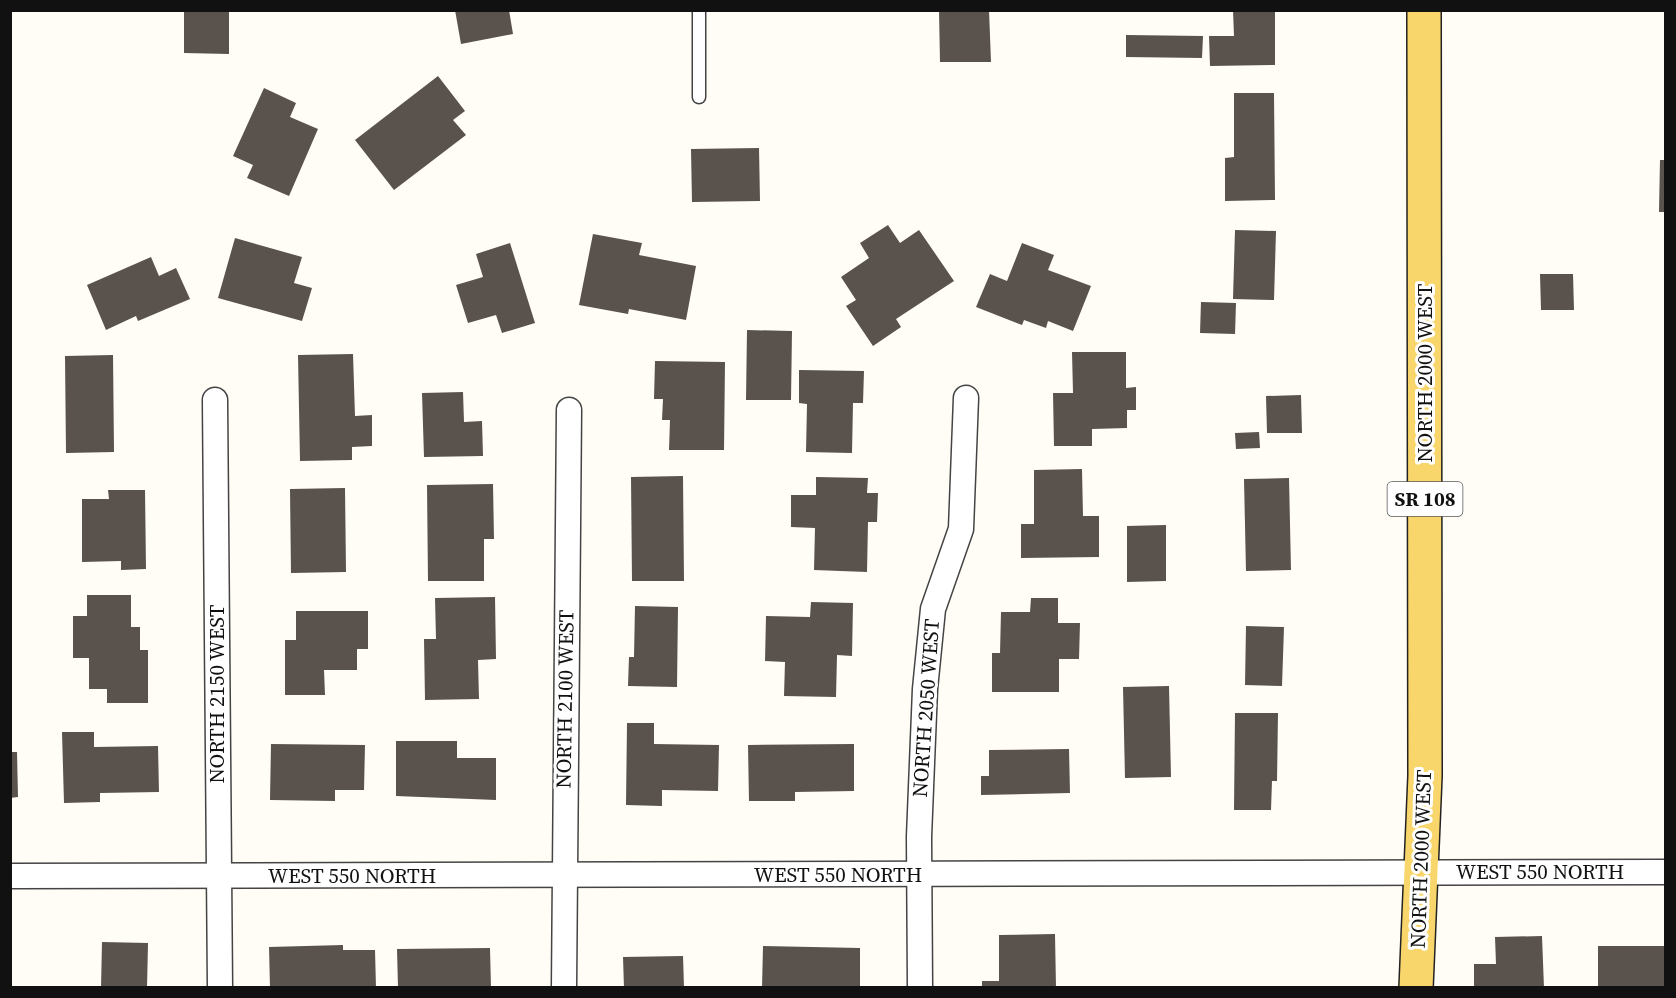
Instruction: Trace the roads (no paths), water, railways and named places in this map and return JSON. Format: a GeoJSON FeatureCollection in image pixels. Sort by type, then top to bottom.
{"type":"FeatureCollection","features":[{"type":"Feature","properties":{"kind":"main road","name":"NORTH 2000 WEST"},"geometry":{"type":"LineString","coordinates":[[1416,987],[1425,776],[1424,10]]}},
{"type":"Feature","properties":{"kind":"street","name":"NORTH 2050 WEST"},"geometry":{"type":"LineString","coordinates":[[920,987],[924,700],[933,609],[961,529],[966,398]]}},
{"type":"Feature","properties":{"kind":"street","name":"NORTH 2150 WEST"},"geometry":{"type":"LineString","coordinates":[[215,400],[220,987]]}},
{"type":"Feature","properties":{"kind":"street","name":"NORTH 2100 WEST"},"geometry":{"type":"LineString","coordinates":[[564,987],[563,876],[569,410]]}},
{"type":"Feature","properties":{"kind":"street","name":"WEST 550 NORTH"},"geometry":{"type":"LineString","coordinates":[[10,876],[920,876],[1665,872]]}},
{"type":"Feature","properties":{"kind":"lane"},"geometry":{"type":"LineString","coordinates":[[699,10],[699,97]]}}]}
